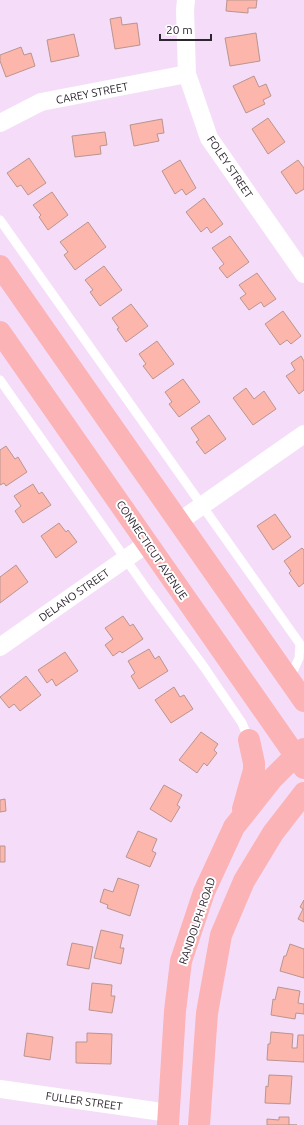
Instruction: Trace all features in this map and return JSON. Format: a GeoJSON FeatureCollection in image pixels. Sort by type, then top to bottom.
{"type":"FeatureCollection","features":[{"type":"Feature","properties":{"kind":"main road"},"geometry":{"type":"LineString","coordinates":[[0,266],[180,521],[304,701]]}},
{"type":"Feature","properties":{"kind":"main road","name":"CONNECTICUT AVENUE"},"geometry":{"type":"LineString","coordinates":[[0,332],[301,758]]}},
{"type":"Feature","properties":{"kind":"main road"},"geometry":{"type":"LineString","coordinates":[[241,819],[254,770],[249,740]]}},
{"type":"Feature","properties":{"kind":"main road","name":"RANDOLPH ROAD"},"geometry":{"type":"LineString","coordinates":[[168,1119],[175,1011],[181,961],[204,892],[234,827],[272,779],[301,758]]}},
{"type":"Feature","properties":{"kind":"main road"},"geometry":{"type":"LineString","coordinates":[[199,1125],[207,1013],[221,935],[244,881],[273,833],[304,793]]}},
{"type":"Feature","properties":{"kind":"street","name":"FOLEY STREET"},"geometry":{"type":"LineString","coordinates":[[186,0],[185,10],[188,74],[209,138],[304,274]]}},
{"type":"Feature","properties":{"kind":"street","name":"CAREY STREET"},"geometry":{"type":"LineString","coordinates":[[0,123],[41,102],[188,74]]}},
{"type":"Feature","properties":{"kind":"street"},"geometry":{"type":"LineString","coordinates":[[180,521],[304,434]]}},
{"type":"Feature","properties":{"kind":"street","name":"DELANO STREET"},"geometry":{"type":"LineString","coordinates":[[0,647],[148,543]]}},
{"type":"Feature","properties":{"kind":"street","name":"FULLER STREET"},"geometry":{"type":"LineString","coordinates":[[0,1088],[168,1119]]}},
{"type":"Feature","properties":{"kind":"lane"},"geometry":{"type":"LineString","coordinates":[[0,220],[300,644],[299,658],[289,679]]}},
{"type":"Feature","properties":{"kind":"lane"},"geometry":{"type":"LineString","coordinates":[[0,380],[204,667],[242,723],[249,740]]}},
{"type":"Feature","properties":{"kind":"building"},"geometry":{"type":"Polygon","coordinates":[[[227,0],[257,0],[256,8],[248,8],[248,13],[226,11],[227,0]]]}},
{"type":"Feature","properties":{"kind":"building"},"geometry":{"type":"Polygon","coordinates":[[[121,17],[122,25],[137,23],[140,45],[115,49],[110,19],[121,17]]]}},
{"type":"Feature","properties":{"kind":"building"},"geometry":{"type":"Polygon","coordinates":[[[256,33],[260,61],[230,66],[225,38],[256,33]]]}},
{"type":"Feature","properties":{"kind":"building"},"geometry":{"type":"Polygon","coordinates":[[[74,34],[79,56],[51,62],[47,40],[74,34]]]}},
{"type":"Feature","properties":{"kind":"building"},"geometry":{"type":"Polygon","coordinates":[[[21,47],[24,55],[31,53],[35,66],[6,77],[0,61],[0,55],[21,47]]]}},
{"type":"Feature","properties":{"kind":"building"},"geometry":{"type":"Polygon","coordinates":[[[254,76],[259,87],[266,84],[271,96],[263,100],[265,104],[246,113],[233,86],[254,76]]]}},
{"type":"Feature","properties":{"kind":"building"},"geometry":{"type":"Polygon","coordinates":[[[268,118],[285,142],[268,154],[252,129],[268,118]]]}},
{"type":"Feature","properties":{"kind":"building"},"geometry":{"type":"Polygon","coordinates":[[[162,119],[164,133],[157,134],[159,141],[134,146],[130,125],[162,119]]]}},
{"type":"Feature","properties":{"kind":"building"},"geometry":{"type":"Polygon","coordinates":[[[105,132],[107,145],[100,146],[101,154],[75,157],[72,136],[105,132]]]}},
{"type":"Feature","properties":{"kind":"building"},"geometry":{"type":"Polygon","coordinates":[[[29,158],[46,183],[28,195],[21,185],[17,187],[7,173],[29,158]]]}},
{"type":"Feature","properties":{"kind":"building"},"geometry":{"type":"Polygon","coordinates":[[[180,160],[196,188],[186,195],[182,189],[175,194],[162,171],[180,160]]]}},
{"type":"Feature","properties":{"kind":"building"},"geometry":{"type":"Polygon","coordinates":[[[298,160],[304,168],[304,189],[296,194],[281,172],[298,160]]]}},
{"type":"Feature","properties":{"kind":"building"},"geometry":{"type":"Polygon","coordinates":[[[52,192],[68,215],[48,230],[39,217],[41,215],[33,205],[52,192]]]}},
{"type":"Feature","properties":{"kind":"building"},"geometry":{"type":"Polygon","coordinates":[[[204,198],[223,224],[211,233],[207,227],[201,232],[186,212],[204,198]]]}},
{"type":"Feature","properties":{"kind":"building"},"geometry":{"type":"Polygon","coordinates":[[[88,222],[106,247],[75,270],[64,255],[68,252],[60,242],[88,222]]]}},
{"type":"Feature","properties":{"kind":"building"},"geometry":{"type":"Polygon","coordinates":[[[230,236],[249,262],[227,278],[219,268],[224,264],[212,248],[230,236]]]}},
{"type":"Feature","properties":{"kind":"building"},"geometry":{"type":"Polygon","coordinates":[[[104,266],[122,290],[100,306],[90,292],[93,290],[85,280],[104,266]]]}},
{"type":"Feature","properties":{"kind":"building"},"geometry":{"type":"Polygon","coordinates":[[[257,273],[276,299],[264,307],[261,302],[249,310],[240,298],[246,294],[239,285],[257,273]]]}},
{"type":"Feature","properties":{"kind":"building"},"geometry":{"type":"Polygon","coordinates":[[[131,304],[148,326],[126,342],[117,329],[119,328],[112,318],[131,304]]]}},
{"type":"Feature","properties":{"kind":"building"},"geometry":{"type":"Polygon","coordinates":[[[283,311],[301,336],[291,344],[287,340],[280,345],[265,324],[283,311]]]}},
{"type":"Feature","properties":{"kind":"building"},"geometry":{"type":"Polygon","coordinates":[[[157,341],[174,364],[153,379],[143,366],[146,364],[139,354],[157,341]]]}},
{"type":"Feature","properties":{"kind":"building"},"geometry":{"type":"Polygon","coordinates":[[[301,356],[304,361],[304,390],[299,394],[286,376],[295,370],[291,363],[301,356]]]}},
{"type":"Feature","properties":{"kind":"building"},"geometry":{"type":"Polygon","coordinates":[[[183,379],[200,402],[179,417],[169,404],[172,402],[165,392],[183,379]]]}},
{"type":"Feature","properties":{"kind":"building"},"geometry":{"type":"Polygon","coordinates":[[[246,388],[254,399],[264,391],[276,409],[253,425],[233,398],[246,388]]]}},
{"type":"Feature","properties":{"kind":"building"},"geometry":{"type":"Polygon","coordinates":[[[209,415],[226,439],[205,454],[196,442],[199,440],[191,428],[209,415]]]}},
{"type":"Feature","properties":{"kind":"building"},"geometry":{"type":"Polygon","coordinates":[[[6,446],[15,459],[18,457],[27,472],[6,486],[4,483],[0,485],[0,450],[6,446]]]}},
{"type":"Feature","properties":{"kind":"building"},"geometry":{"type":"Polygon","coordinates":[[[33,484],[39,494],[42,492],[51,505],[23,523],[15,511],[21,506],[14,496],[33,484]]]}},
{"type":"Feature","properties":{"kind":"building"},"geometry":{"type":"Polygon","coordinates":[[[275,514],[291,537],[273,550],[257,526],[275,514]]]}},
{"type":"Feature","properties":{"kind":"building"},"geometry":{"type":"Polygon","coordinates":[[[59,523],[66,532],[68,530],[77,542],[56,558],[41,536],[59,523]]]}},
{"type":"Feature","properties":{"kind":"building"},"geometry":{"type":"Polygon","coordinates":[[[302,548],[304,550],[304,583],[299,587],[289,573],[291,571],[284,561],[302,548]]]}},
{"type":"Feature","properties":{"kind":"building"},"geometry":{"type":"Polygon","coordinates":[[[16,565],[28,582],[0,603],[0,577],[16,565]]]}},
{"type":"Feature","properties":{"kind":"building"},"geometry":{"type":"Polygon","coordinates":[[[123,616],[130,626],[133,624],[143,639],[122,653],[120,651],[113,656],[105,645],[113,639],[105,628],[123,616]]]}},
{"type":"Feature","properties":{"kind":"building"},"geometry":{"type":"Polygon","coordinates":[[[149,649],[155,659],[159,656],[168,671],[139,689],[131,676],[135,673],[128,661],[149,649]]]}},
{"type":"Feature","properties":{"kind":"building"},"geometry":{"type":"Polygon","coordinates":[[[65,652],[78,671],[56,686],[52,679],[47,683],[38,670],[65,652]]]}},
{"type":"Feature","properties":{"kind":"building"},"geometry":{"type":"Polygon","coordinates":[[[26,676],[41,695],[20,711],[14,704],[9,708],[0,697],[26,676]]]}},
{"type":"Feature","properties":{"kind":"building"},"geometry":{"type":"Polygon","coordinates":[[[174,687],[180,697],[184,695],[193,709],[171,723],[155,700],[174,687]]]}},
{"type":"Feature","properties":{"kind":"building"},"geometry":{"type":"Polygon","coordinates":[[[201,732],[218,744],[214,750],[217,753],[207,766],[204,763],[197,773],[179,760],[201,732]]]}},
{"type":"Feature","properties":{"kind":"building"},"geometry":{"type":"Polygon","coordinates":[[[164,785],[182,795],[177,805],[180,807],[171,822],[150,809],[164,785]]]}},
{"type":"Feature","properties":{"kind":"building"},"geometry":{"type":"Polygon","coordinates":[[[5,799],[6,811],[0,812],[0,800],[5,799]]]}},
{"type":"Feature","properties":{"kind":"building"},"geometry":{"type":"Polygon","coordinates":[[[138,831],[157,839],[152,851],[156,853],[150,867],[126,857],[138,831]]]}},
{"type":"Feature","properties":{"kind":"building"},"geometry":{"type":"Polygon","coordinates":[[[0,846],[5,846],[5,862],[0,862],[0,846]]]}},
{"type":"Feature","properties":{"kind":"building"},"geometry":{"type":"Polygon","coordinates":[[[118,878],[139,885],[130,916],[107,908],[108,905],[100,902],[104,889],[113,892],[118,878]]]}},
{"type":"Feature","properties":{"kind":"building"},"geometry":{"type":"Polygon","coordinates":[[[304,900],[304,922],[298,919],[303,909],[300,907],[304,900]]]}},
{"type":"Feature","properties":{"kind":"building"},"geometry":{"type":"Polygon","coordinates":[[[101,930],[123,935],[120,948],[124,948],[121,964],[94,958],[101,930]]]}},
{"type":"Feature","properties":{"kind":"building"},"geometry":{"type":"Polygon","coordinates":[[[72,943],[93,947],[89,969],[67,965],[72,943]]]}},
{"type":"Feature","properties":{"kind":"building"},"geometry":{"type":"Polygon","coordinates":[[[290,944],[304,949],[304,978],[280,971],[284,956],[286,956],[290,944]]]}},
{"type":"Feature","properties":{"kind":"building"},"geometry":{"type":"Polygon","coordinates":[[[92,983],[112,985],[111,996],[115,996],[112,1013],[89,1010],[92,983]]]}},
{"type":"Feature","properties":{"kind":"building"},"geometry":{"type":"Polygon","coordinates":[[[278,987],[300,991],[298,1003],[304,1004],[304,1014],[296,1013],[295,1019],[271,1015],[273,999],[275,1000],[278,987]]]}},
{"type":"Feature","properties":{"kind":"building"},"geometry":{"type":"Polygon","coordinates":[[[271,1032],[293,1034],[292,1048],[297,1048],[298,1035],[304,1035],[304,1062],[267,1060],[268,1044],[270,1044],[271,1032]]]}},
{"type":"Feature","properties":{"kind":"building"},"geometry":{"type":"Polygon","coordinates":[[[27,1033],[53,1037],[50,1060],[24,1056],[27,1033]]]}},
{"type":"Feature","properties":{"kind":"building"},"geometry":{"type":"Polygon","coordinates":[[[87,1033],[112,1034],[111,1064],[76,1063],[76,1042],[87,1042],[87,1033]]]}},
{"type":"Feature","properties":{"kind":"building"},"geometry":{"type":"Polygon","coordinates":[[[269,1075],[292,1076],[290,1104],[265,1103],[266,1086],[268,1087],[269,1075]]]}},
{"type":"Feature","properties":{"kind":"building"},"geometry":{"type":"Polygon","coordinates":[[[279,1117],[289,1117],[289,1125],[267,1125],[267,1119],[279,1120],[279,1117]]]}}]}
